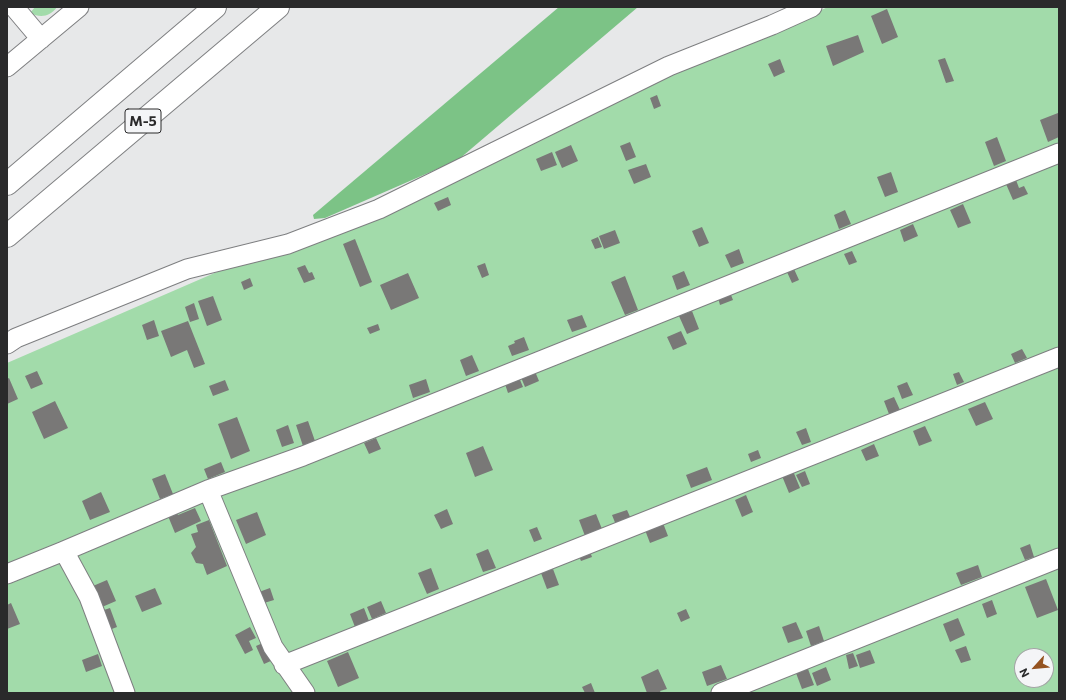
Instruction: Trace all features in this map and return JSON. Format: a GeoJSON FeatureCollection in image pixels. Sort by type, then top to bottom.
{"type":"FeatureCollection","features":[{"type":"Feature","properties":{"kind":"highway","name":"М-5"},"geometry":{"type":"LineString","coordinates":[[7,184],[215,7]]}},
{"type":"Feature","properties":{"kind":"highway","name":"М-5"},"geometry":{"type":"LineString","coordinates":[[7,236],[278,7]]}},
{"type":"Feature","properties":{"kind":"street"},"geometry":{"type":"LineString","coordinates":[[14,7],[41,38]]}},
{"type":"Feature","properties":{"kind":"street"},"geometry":{"type":"LineString","coordinates":[[7,67],[78,7]]}},
{"type":"Feature","properties":{"kind":"street"},"geometry":{"type":"LineString","coordinates":[[7,344],[16,338],[187,268],[288,244],[379,209],[669,66],[772,25],[812,7]]}},
{"type":"Feature","properties":{"kind":"street"},"geometry":{"type":"LineString","coordinates":[[7,574],[208,490],[303,456],[1059,153]]}},
{"type":"Feature","properties":{"kind":"street"},"geometry":{"type":"LineString","coordinates":[[284,665],[1059,357]]}},
{"type":"Feature","properties":{"kind":"street"},"geometry":{"type":"LineString","coordinates":[[208,490],[273,647],[284,665],[305,693]]}},
{"type":"Feature","properties":{"kind":"street"},"geometry":{"type":"LineString","coordinates":[[64,551],[89,597],[125,693]]}},
{"type":"Feature","properties":{"kind":"street"},"geometry":{"type":"LineString","coordinates":[[721,693],[1059,558]]}},
{"type":"Feature","properties":{"kind":"green space"},"geometry":{"type":"Polygon","coordinates":[[[35,7],[57,7],[48,15],[37,16],[30,13],[35,7]]]}},
{"type":"Feature","properties":{"kind":"green space"},"geometry":{"type":"Polygon","coordinates":[[[559,7],[638,7],[458,160],[325,218],[314,219],[313,215],[559,7]]]}},
{"type":"Feature","properties":{"kind":"green space"},"geometry":{"type":"Polygon","coordinates":[[[828,7],[1059,7],[1059,693],[7,693],[7,363],[828,7]]]}},
{"type":"Feature","properties":{"kind":"building"},"geometry":{"type":"Polygon","coordinates":[[[887,9],[898,37],[882,44],[871,16],[887,9]]]}},
{"type":"Feature","properties":{"kind":"building"},"geometry":{"type":"Polygon","coordinates":[[[858,35],[864,52],[833,66],[826,46],[858,35]]]}},
{"type":"Feature","properties":{"kind":"building"},"geometry":{"type":"Polygon","coordinates":[[[945,58],[954,81],[946,83],[938,60],[945,58]]]}},
{"type":"Feature","properties":{"kind":"building"},"geometry":{"type":"Polygon","coordinates":[[[780,59],[785,72],[774,77],[768,64],[780,59]]]}},
{"type":"Feature","properties":{"kind":"building"},"geometry":{"type":"Polygon","coordinates":[[[657,95],[661,106],[654,109],[650,98],[657,95]]]}},
{"type":"Feature","properties":{"kind":"building"},"geometry":{"type":"Polygon","coordinates":[[[1058,113],[1059,137],[1048,142],[1040,120],[1058,113]]]}},
{"type":"Feature","properties":{"kind":"building"},"geometry":{"type":"Polygon","coordinates":[[[997,137],[1006,161],[994,166],[985,142],[997,137]]]}},
{"type":"Feature","properties":{"kind":"building"},"geometry":{"type":"Polygon","coordinates":[[[630,142],[636,157],[626,161],[620,146],[630,142]]]}},
{"type":"Feature","properties":{"kind":"building"},"geometry":{"type":"Polygon","coordinates":[[[571,145],[578,161],[562,168],[555,152],[571,145]]]}},
{"type":"Feature","properties":{"kind":"building"},"geometry":{"type":"Polygon","coordinates":[[[552,152],[557,165],[541,171],[536,159],[552,152]]]}},
{"type":"Feature","properties":{"kind":"building"},"geometry":{"type":"Polygon","coordinates":[[[646,164],[651,177],[634,184],[628,170],[646,164]]]}},
{"type":"Feature","properties":{"kind":"building"},"geometry":{"type":"Polygon","coordinates":[[[891,172],[898,192],[885,197],[877,177],[891,172]]]}},
{"type":"Feature","properties":{"kind":"building"},"geometry":{"type":"Polygon","coordinates":[[[1016,180],[1019,188],[1024,186],[1028,194],[1013,200],[1006,184],[1016,180]]]}},
{"type":"Feature","properties":{"kind":"building"},"geometry":{"type":"Polygon","coordinates":[[[448,197],[451,205],[438,211],[434,203],[448,197]]]}},
{"type":"Feature","properties":{"kind":"building"},"geometry":{"type":"Polygon","coordinates":[[[963,204],[971,223],[958,228],[950,210],[963,204]]]}},
{"type":"Feature","properties":{"kind":"building"},"geometry":{"type":"Polygon","coordinates":[[[845,210],[851,224],[839,229],[834,215],[845,210]]]}},
{"type":"Feature","properties":{"kind":"building"},"geometry":{"type":"Polygon","coordinates":[[[913,224],[918,236],[904,242],[900,230],[913,224]]]}},
{"type":"Feature","properties":{"kind":"building"},"geometry":{"type":"Polygon","coordinates":[[[702,227],[709,243],[699,247],[692,231],[702,227]]]}},
{"type":"Feature","properties":{"kind":"building"},"geometry":{"type":"Polygon","coordinates":[[[615,230],[620,243],[604,249],[599,236],[615,230]]]}},
{"type":"Feature","properties":{"kind":"building"},"geometry":{"type":"Polygon","coordinates":[[[598,237],[602,247],[595,249],[591,240],[598,237]]]}},
{"type":"Feature","properties":{"kind":"building"},"geometry":{"type":"Polygon","coordinates":[[[355,239],[372,282],[360,287],[343,244],[355,239]]]}},
{"type":"Feature","properties":{"kind":"building"},"geometry":{"type":"Polygon","coordinates":[[[739,249],[744,263],[731,268],[725,255],[739,249]]]}},
{"type":"Feature","properties":{"kind":"building"},"geometry":{"type":"Polygon","coordinates":[[[852,251],[857,262],[849,265],[844,254],[852,251]]]}},
{"type":"Feature","properties":{"kind":"building"},"geometry":{"type":"Polygon","coordinates":[[[485,263],[489,275],[482,278],[477,266],[485,263]]]}},
{"type":"Feature","properties":{"kind":"building"},"geometry":{"type":"Polygon","coordinates":[[[305,265],[309,273],[312,272],[315,279],[304,283],[297,268],[305,265]]]}},
{"type":"Feature","properties":{"kind":"building"},"geometry":{"type":"Polygon","coordinates":[[[794,269],[799,280],[792,283],[787,272],[794,269]]]}},
{"type":"Feature","properties":{"kind":"building"},"geometry":{"type":"Polygon","coordinates":[[[684,271],[690,285],[677,290],[672,276],[684,271]]]}},
{"type":"Feature","properties":{"kind":"building"},"geometry":{"type":"Polygon","coordinates":[[[408,273],[419,298],[391,310],[380,285],[408,273]]]}},
{"type":"Feature","properties":{"kind":"building"},"geometry":{"type":"Polygon","coordinates":[[[625,276],[638,310],[625,315],[611,282],[625,276]]]}},
{"type":"Feature","properties":{"kind":"building"},"geometry":{"type":"Polygon","coordinates":[[[250,278],[253,286],[244,290],[241,282],[250,278]]]}},
{"type":"Feature","properties":{"kind":"building"},"geometry":{"type":"Polygon","coordinates":[[[729,290],[733,300],[720,305],[717,294],[729,290]]]}},
{"type":"Feature","properties":{"kind":"building"},"geometry":{"type":"Polygon","coordinates":[[[213,296],[222,320],[207,326],[198,301],[213,296]]]}},
{"type":"Feature","properties":{"kind":"building"},"geometry":{"type":"Polygon","coordinates":[[[194,303],[199,319],[190,322],[185,307],[194,303]]]}},
{"type":"Feature","properties":{"kind":"building"},"geometry":{"type":"Polygon","coordinates":[[[692,311],[699,329],[687,334],[679,316],[692,311]]]}},
{"type":"Feature","properties":{"kind":"building"},"geometry":{"type":"Polygon","coordinates":[[[582,315],[587,327],[572,332],[567,320],[582,315]]]}},
{"type":"Feature","properties":{"kind":"building"},"geometry":{"type":"Polygon","coordinates":[[[154,320],[159,336],[147,340],[142,325],[154,320]]]}},
{"type":"Feature","properties":{"kind":"building"},"geometry":{"type":"Polygon","coordinates":[[[188,321],[205,364],[194,368],[187,350],[171,357],[161,331],[188,321]]]}},
{"type":"Feature","properties":{"kind":"building"},"geometry":{"type":"Polygon","coordinates":[[[378,324],[380,330],[370,334],[367,328],[378,324]]]}},
{"type":"Feature","properties":{"kind":"building"},"geometry":{"type":"Polygon","coordinates":[[[681,331],[687,344],[673,350],[667,337],[681,331]]]}},
{"type":"Feature","properties":{"kind":"building"},"geometry":{"type":"Polygon","coordinates":[[[524,337],[529,350],[512,356],[508,346],[515,343],[514,341],[524,337]]]}},
{"type":"Feature","properties":{"kind":"building"},"geometry":{"type":"Polygon","coordinates":[[[1022,349],[1027,358],[1015,363],[1011,354],[1022,349]]]}},
{"type":"Feature","properties":{"kind":"building"},"geometry":{"type":"Polygon","coordinates":[[[472,355],[479,371],[466,376],[460,360],[472,355]]]}},
{"type":"Feature","properties":{"kind":"building"},"geometry":{"type":"Polygon","coordinates":[[[534,369],[539,381],[525,387],[520,375],[534,369]]]}},
{"type":"Feature","properties":{"kind":"building"},"geometry":{"type":"Polygon","coordinates":[[[37,371],[43,384],[31,389],[25,376],[37,371]]]}},
{"type":"Feature","properties":{"kind":"building"},"geometry":{"type":"Polygon","coordinates":[[[959,372],[964,382],[957,385],[953,374],[959,372]]]}},
{"type":"Feature","properties":{"kind":"building"},"geometry":{"type":"Polygon","coordinates":[[[518,375],[523,387],[508,393],[504,381],[518,375]]]}},
{"type":"Feature","properties":{"kind":"building"},"geometry":{"type":"Polygon","coordinates":[[[9,378],[18,399],[7,404],[7,379],[9,378]]]}},
{"type":"Feature","properties":{"kind":"building"},"geometry":{"type":"Polygon","coordinates":[[[426,379],[430,392],[413,398],[409,385],[426,379]]]}},
{"type":"Feature","properties":{"kind":"building"},"geometry":{"type":"Polygon","coordinates":[[[225,380],[229,390],[213,396],[209,386],[225,380]]]}},
{"type":"Feature","properties":{"kind":"building"},"geometry":{"type":"Polygon","coordinates":[[[907,382],[913,395],[902,399],[897,386],[907,382]]]}},
{"type":"Feature","properties":{"kind":"building"},"geometry":{"type":"Polygon","coordinates":[[[894,397],[900,410],[889,414],[884,401],[894,397]]]}},
{"type":"Feature","properties":{"kind":"building"},"geometry":{"type":"Polygon","coordinates":[[[55,401],[68,428],[44,439],[32,412],[55,401]]]}},
{"type":"Feature","properties":{"kind":"building"},"geometry":{"type":"Polygon","coordinates":[[[985,402],[993,419],[976,426],[968,409],[985,402]]]}},
{"type":"Feature","properties":{"kind":"building"},"geometry":{"type":"Polygon","coordinates":[[[237,417],[250,451],[231,459],[218,424],[237,417]]]}},
{"type":"Feature","properties":{"kind":"building"},"geometry":{"type":"Polygon","coordinates":[[[308,421],[315,441],[303,446],[296,425],[308,421]]]}},
{"type":"Feature","properties":{"kind":"building"},"geometry":{"type":"Polygon","coordinates":[[[288,425],[294,443],[282,447],[276,430],[288,425]]]}},
{"type":"Feature","properties":{"kind":"building"},"geometry":{"type":"Polygon","coordinates":[[[925,426],[932,441],[919,446],[913,431],[925,426]]]}},
{"type":"Feature","properties":{"kind":"building"},"geometry":{"type":"Polygon","coordinates":[[[806,428],[811,442],[802,445],[796,432],[806,428]]]}},
{"type":"Feature","properties":{"kind":"building"},"geometry":{"type":"Polygon","coordinates":[[[376,438],[381,449],[369,454],[364,443],[376,438]]]}},
{"type":"Feature","properties":{"kind":"building"},"geometry":{"type":"Polygon","coordinates":[[[874,444],[879,456],[866,461],[861,450],[874,444]]]}},
{"type":"Feature","properties":{"kind":"building"},"geometry":{"type":"Polygon","coordinates":[[[483,446],[493,470],[475,477],[466,453],[483,446]]]}},
{"type":"Feature","properties":{"kind":"building"},"geometry":{"type":"Polygon","coordinates":[[[758,450],[761,458],[751,462],[748,454],[758,450]]]}},
{"type":"Feature","properties":{"kind":"building"},"geometry":{"type":"Polygon","coordinates":[[[221,462],[225,472],[208,479],[204,469],[221,462]]]}},
{"type":"Feature","properties":{"kind":"building"},"geometry":{"type":"Polygon","coordinates":[[[707,467],[712,480],[691,488],[686,475],[707,467]]]}},
{"type":"Feature","properties":{"kind":"building"},"geometry":{"type":"Polygon","coordinates":[[[793,471],[800,488],[789,493],[782,476],[793,471]]]}},
{"type":"Feature","properties":{"kind":"building"},"geometry":{"type":"Polygon","coordinates":[[[805,471],[810,484],[802,487],[796,475],[805,471]]]}},
{"type":"Feature","properties":{"kind":"building"},"geometry":{"type":"Polygon","coordinates":[[[165,474],[173,494],[160,499],[152,479],[165,474]]]}},
{"type":"Feature","properties":{"kind":"building"},"geometry":{"type":"Polygon","coordinates":[[[101,492],[110,512],[90,520],[82,501],[101,492]]]}},
{"type":"Feature","properties":{"kind":"building"},"geometry":{"type":"Polygon","coordinates":[[[746,495],[753,512],[742,517],[735,500],[746,495]]]}},
{"type":"Feature","properties":{"kind":"building"},"geometry":{"type":"Polygon","coordinates":[[[195,508],[201,521],[175,533],[168,516],[177,513],[178,515],[195,508]]]}},
{"type":"Feature","properties":{"kind":"building"},"geometry":{"type":"Polygon","coordinates":[[[447,509],[453,524],[441,529],[434,515],[447,509]]]}},
{"type":"Feature","properties":{"kind":"building"},"geometry":{"type":"Polygon","coordinates":[[[627,510],[631,519],[616,525],[612,515],[627,510]]]}},
{"type":"Feature","properties":{"kind":"building"},"geometry":{"type":"Polygon","coordinates":[[[257,512],[266,535],[246,544],[236,520],[257,512]]]}},
{"type":"Feature","properties":{"kind":"building"},"geometry":{"type":"Polygon","coordinates":[[[596,514],[602,529],[585,536],[579,520],[596,514]]]}},
{"type":"Feature","properties":{"kind":"building"},"geometry":{"type":"Polygon","coordinates":[[[209,520],[227,566],[207,575],[203,564],[196,563],[191,553],[196,547],[191,534],[198,532],[196,525],[209,520]]]}},
{"type":"Feature","properties":{"kind":"building"},"geometry":{"type":"Polygon","coordinates":[[[663,523],[668,536],[650,543],[645,530],[663,523]]]}},
{"type":"Feature","properties":{"kind":"building"},"geometry":{"type":"Polygon","coordinates":[[[537,527],[542,539],[534,542],[529,530],[537,527]]]}},
{"type":"Feature","properties":{"kind":"building"},"geometry":{"type":"Polygon","coordinates":[[[1030,544],[1034,557],[1025,560],[1020,548],[1030,544]]]}},
{"type":"Feature","properties":{"kind":"building"},"geometry":{"type":"Polygon","coordinates":[[[488,549],[496,568],[483,572],[476,554],[488,549]]]}},
{"type":"Feature","properties":{"kind":"building"},"geometry":{"type":"Polygon","coordinates":[[[589,549],[592,557],[581,561],[578,554],[589,549]]]}},
{"type":"Feature","properties":{"kind":"building"},"geometry":{"type":"Polygon","coordinates":[[[978,565],[982,577],[961,585],[956,573],[978,565]]]}},
{"type":"Feature","properties":{"kind":"building"},"geometry":{"type":"Polygon","coordinates":[[[431,568],[439,589],[427,594],[418,573],[431,568]]]}},
{"type":"Feature","properties":{"kind":"building"},"geometry":{"type":"Polygon","coordinates":[[[553,569],[559,585],[547,589],[541,573],[553,569]]]}},
{"type":"Feature","properties":{"kind":"building"},"geometry":{"type":"Polygon","coordinates":[[[1046,579],[1058,610],[1037,618],[1025,587],[1046,579]]]}},
{"type":"Feature","properties":{"kind":"building"},"geometry":{"type":"Polygon","coordinates":[[[107,580],[116,601],[102,607],[93,586],[107,580]]]}},
{"type":"Feature","properties":{"kind":"building"},"geometry":{"type":"Polygon","coordinates":[[[155,588],[162,604],[142,612],[135,596],[155,588]]]}},
{"type":"Feature","properties":{"kind":"building"},"geometry":{"type":"Polygon","coordinates":[[[270,588],[274,600],[264,603],[259,592],[270,588]]]}},
{"type":"Feature","properties":{"kind":"building"},"geometry":{"type":"Polygon","coordinates":[[[992,600],[997,614],[987,618],[982,604],[992,600]]]}},
{"type":"Feature","properties":{"kind":"building"},"geometry":{"type":"Polygon","coordinates":[[[381,601],[386,613],[372,619],[367,607],[381,601]]]}},
{"type":"Feature","properties":{"kind":"building"},"geometry":{"type":"Polygon","coordinates":[[[11,603],[20,624],[7,629],[7,605],[11,603]]]}},
{"type":"Feature","properties":{"kind":"building"},"geometry":{"type":"Polygon","coordinates":[[[110,608],[117,627],[109,630],[101,611],[110,608]]]}},
{"type":"Feature","properties":{"kind":"building"},"geometry":{"type":"Polygon","coordinates":[[[364,608],[369,621],[355,627],[350,614],[364,608]]]}},
{"type":"Feature","properties":{"kind":"building"},"geometry":{"type":"Polygon","coordinates":[[[686,609],[690,618],[681,622],[677,613],[686,609]]]}},
{"type":"Feature","properties":{"kind":"building"},"geometry":{"type":"Polygon","coordinates":[[[958,618],[965,635],[950,642],[943,624],[958,618]]]}},
{"type":"Feature","properties":{"kind":"building"},"geometry":{"type":"Polygon","coordinates":[[[796,622],[803,638],[788,643],[782,627],[796,622]]]}},
{"type":"Feature","properties":{"kind":"building"},"geometry":{"type":"Polygon","coordinates":[[[819,626],[824,641],[811,646],[806,631],[819,626]]]}},
{"type":"Feature","properties":{"kind":"building"},"geometry":{"type":"Polygon","coordinates":[[[250,627],[256,638],[249,641],[253,650],[245,654],[235,635],[250,627]]]}},
{"type":"Feature","properties":{"kind":"building"},"geometry":{"type":"Polygon","coordinates":[[[265,642],[273,660],[264,664],[256,646],[265,642]]]}},
{"type":"Feature","properties":{"kind":"building"},"geometry":{"type":"Polygon","coordinates":[[[966,646],[971,660],[961,663],[955,650],[966,646]]]}},
{"type":"Feature","properties":{"kind":"building"},"geometry":{"type":"Polygon","coordinates":[[[870,650],[875,663],[860,668],[856,655],[870,650]]]}},
{"type":"Feature","properties":{"kind":"building"},"geometry":{"type":"Polygon","coordinates":[[[348,652],[359,678],[338,687],[327,661],[348,652]]]}},
{"type":"Feature","properties":{"kind":"building"},"geometry":{"type":"Polygon","coordinates":[[[853,653],[858,666],[849,669],[846,655],[853,653]]]}},
{"type":"Feature","properties":{"kind":"building"},"geometry":{"type":"Polygon","coordinates":[[[98,654],[102,666],[86,672],[82,660],[98,654]]]}},
{"type":"Feature","properties":{"kind":"building"},"geometry":{"type":"Polygon","coordinates":[[[721,665],[727,679],[707,686],[702,672],[721,665]]]}},
{"type":"Feature","properties":{"kind":"building"},"geometry":{"type":"Polygon","coordinates":[[[826,667],[831,680],[817,686],[812,673],[826,667]]]}},
{"type":"Feature","properties":{"kind":"building"},"geometry":{"type":"Polygon","coordinates":[[[658,669],[667,689],[660,691],[661,693],[647,693],[641,677],[658,669]]]}},
{"type":"Feature","properties":{"kind":"building"},"geometry":{"type":"Polygon","coordinates":[[[808,669],[814,685],[802,689],[796,673],[808,669]]]}},
{"type":"Feature","properties":{"kind":"building"},"geometry":{"type":"Polygon","coordinates":[[[591,683],[595,693],[585,693],[582,687],[591,683]]]}}]}
